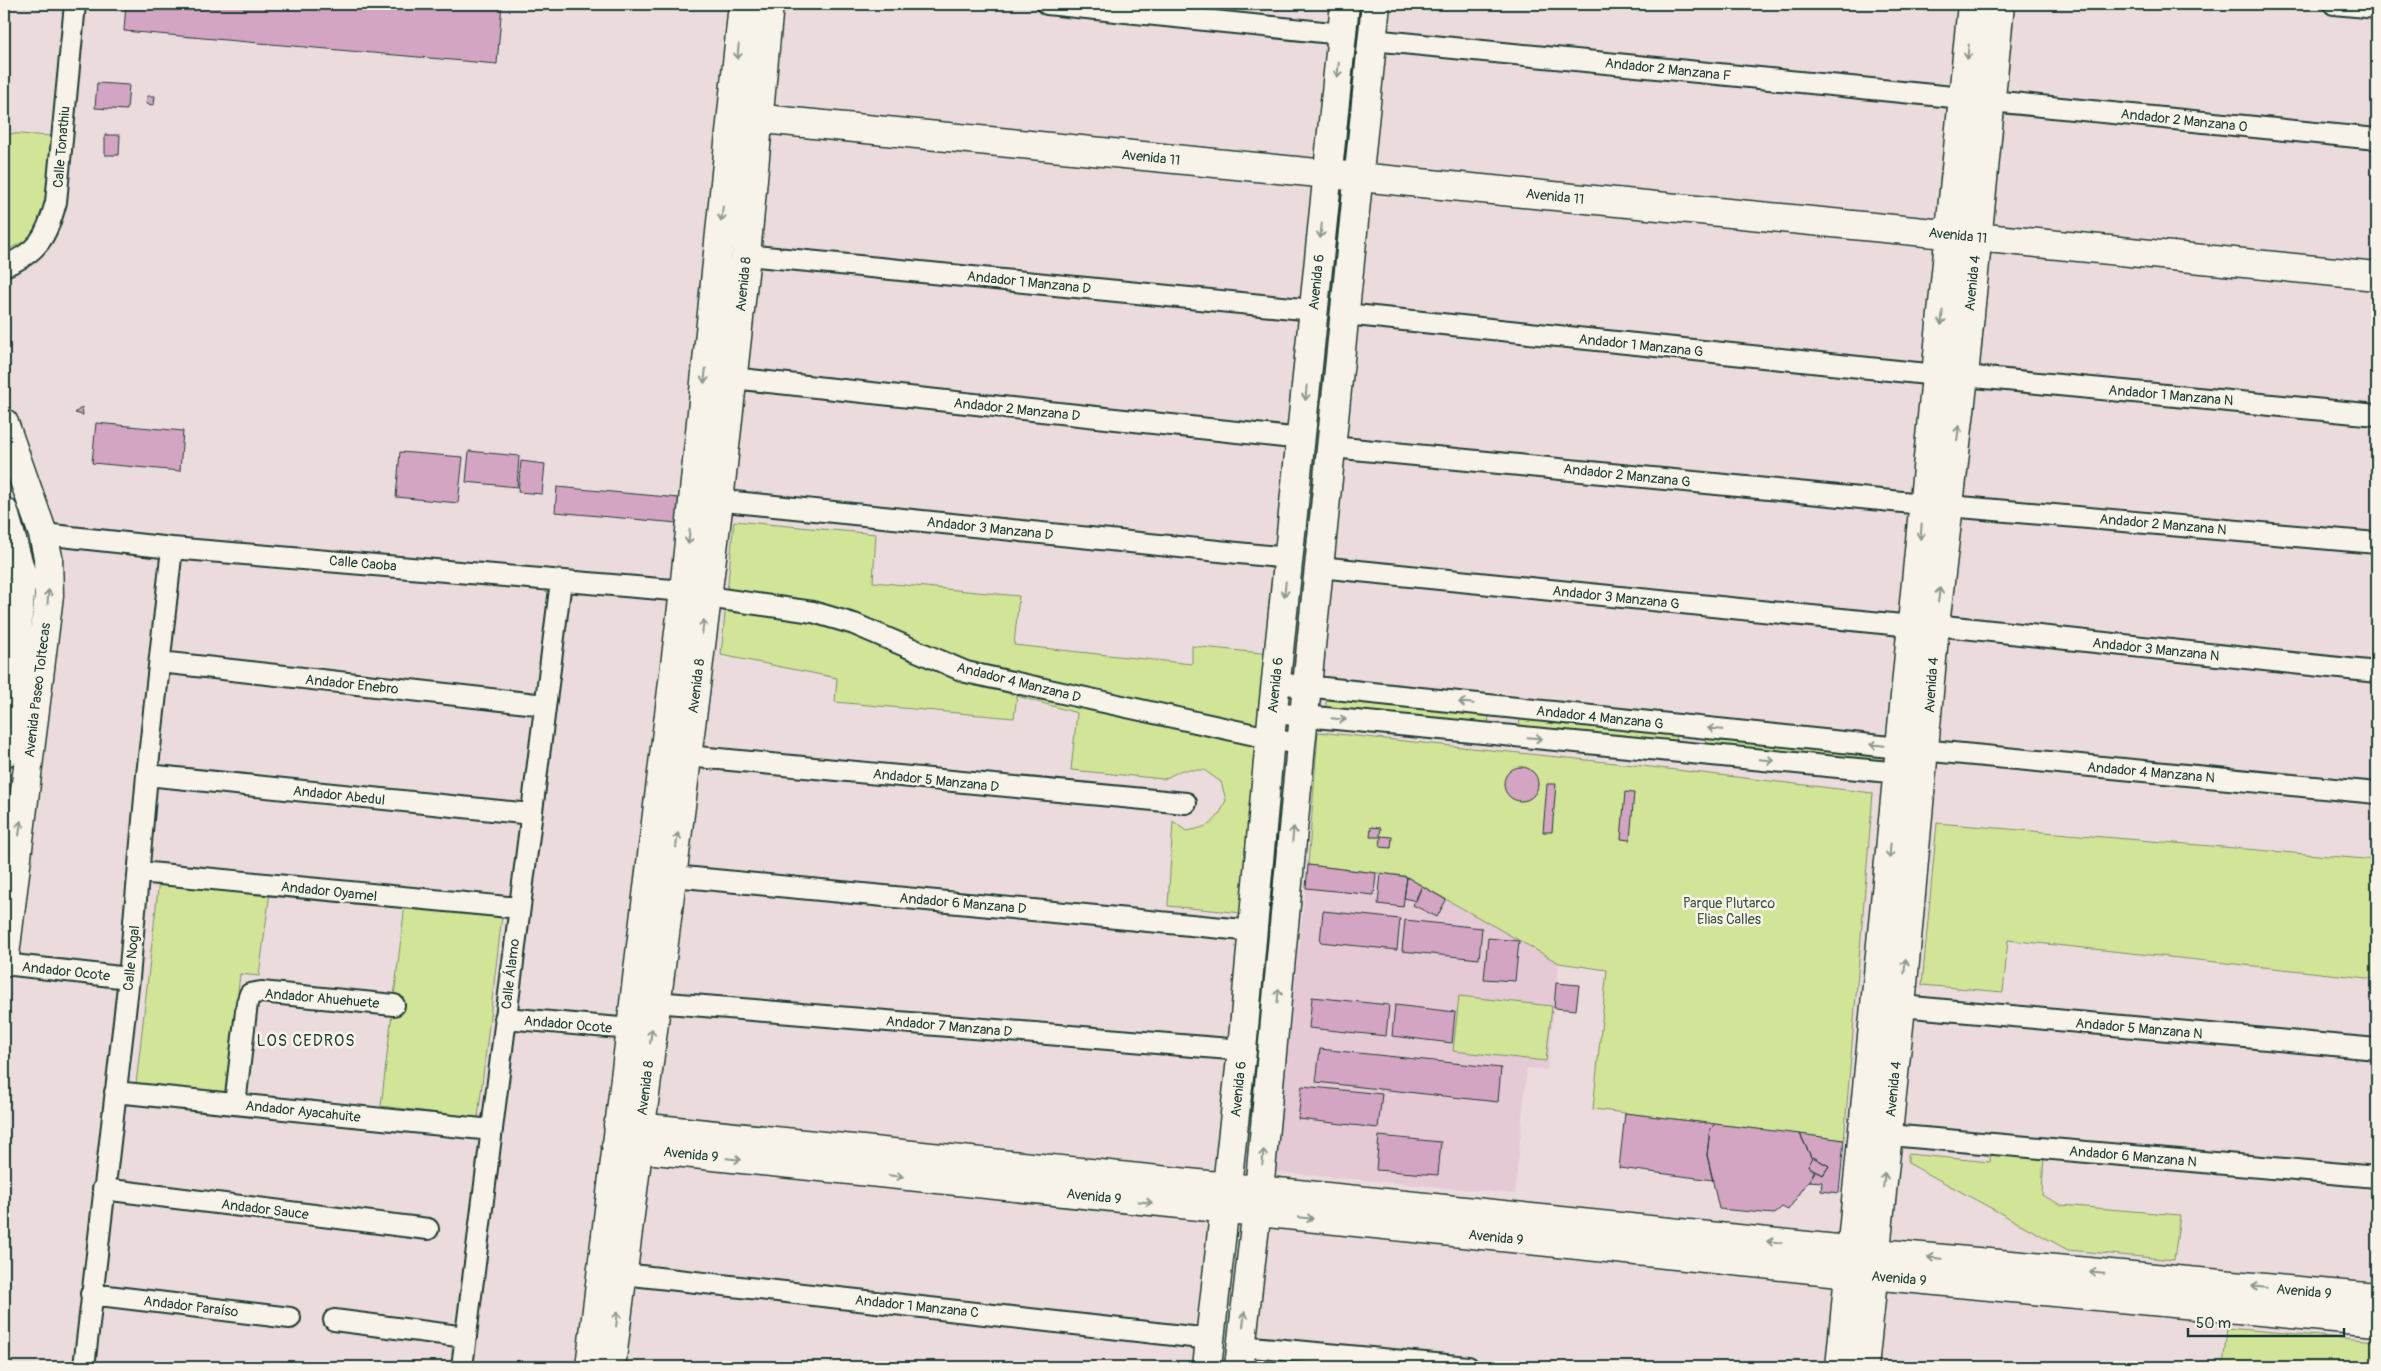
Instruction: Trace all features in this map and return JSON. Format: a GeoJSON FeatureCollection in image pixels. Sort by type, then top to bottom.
{"type":"FeatureCollection","features":[{"type":"Feature","properties":{"kind":"street","name":"Calle Tonathiu"},"geometry":{"type":"LineString","coordinates":[[4,266],[22,259],[40,243],[49,228],[56,202],[75,4]]}},
{"type":"Feature","properties":{"kind":"street","name":"Avenida 8"},"geometry":{"type":"LineString","coordinates":[[706,499],[732,378],[746,254],[743,4]]}},
{"type":"Feature","properties":{"kind":"street","name":"Avenida 8"},"geometry":{"type":"LineString","coordinates":[[611,1367],[623,1274],[631,1029],[695,594],[744,117],[769,4]]}},
{"type":"Feature","properties":{"kind":"street"},"geometry":{"type":"LineString","coordinates":[[1047,4],[1342,34]]}},
{"type":"Feature","properties":{"kind":"street","name":"Avenida 6"},"geometry":{"type":"LineString","coordinates":[[1207,1367],[1227,1199],[1254,931],[1271,726],[1302,439],[1326,174],[1345,4]]}},
{"type":"Feature","properties":{"kind":"street"},"geometry":{"type":"LineString","coordinates":[[1376,4],[1301,745],[1258,1202],[1240,1357],[1468,1367]]}},
{"type":"Feature","properties":{"kind":"street","name":"Avenida 4"},"geometry":{"type":"LineString","coordinates":[[1864,1367],[1858,1312],[1936,505],[1937,375],[1972,4]]}},
{"type":"Feature","properties":{"kind":"street","name":"Avenida 4"},"geometry":{"type":"LineString","coordinates":[[1936,505],[1964,376],[2000,4]]}},
{"type":"Feature","properties":{"kind":"street"},"geometry":{"type":"LineString","coordinates":[[2334,4],[2377,8]]}},
{"type":"Feature","properties":{"kind":"street","name":"Andador 2 Manzana F"},"geometry":{"type":"LineString","coordinates":[[1372,40],[1963,98]]}},
{"type":"Feature","properties":{"kind":"street","name":"Andador 2 Manzana O"},"geometry":{"type":"LineString","coordinates":[[1991,100],[2377,139]]}},
{"type":"Feature","properties":{"kind":"street","name":"Avenida 11"},"geometry":{"type":"LineString","coordinates":[[744,117],[2377,276]]}},
{"type":"Feature","properties":{"kind":"street"},"geometry":{"type":"LineString","coordinates":[[1954,193],[1982,195]]}},
{"type":"Feature","properties":{"kind":"street","name":"Andador 1 Manzana D"},"geometry":{"type":"LineString","coordinates":[[746,254],[1313,310]]}},
{"type":"Feature","properties":{"kind":"street"},"geometry":{"type":"LineString","coordinates":[[1945,282],[1972,284]]}},
{"type":"Feature","properties":{"kind":"street","name":"Andador 1 Manzana G"},"geometry":{"type":"LineString","coordinates":[[1345,314],[1937,375]]}},
{"type":"Feature","properties":{"kind":"street","name":"Andador 1 Manzana N"},"geometry":{"type":"LineString","coordinates":[[1964,376],[2377,415]]}},
{"type":"Feature","properties":{"kind":"street","name":"Andador 2 Manzana D"},"geometry":{"type":"LineString","coordinates":[[732,378],[1302,439]]}},
{"type":"Feature","properties":{"kind":"street","name":"Avenida Paseo Toltecas"},"geometry":{"type":"LineString","coordinates":[[4,963],[49,595],[48,557],[43,534],[5,430]]}},
{"type":"Feature","properties":{"kind":"street","name":"Andador 2 Manzana G"},"geometry":{"type":"LineString","coordinates":[[1332,446],[1936,505]]}},
{"type":"Feature","properties":{"kind":"street","name":"Andador 3 Manzana D"},"geometry":{"type":"LineString","coordinates":[[706,499],[1288,558]]}},
{"type":"Feature","properties":{"kind":"street","name":"Andador 2 Manzana N"},"geometry":{"type":"LineString","coordinates":[[1936,505],[2377,543]]}},
{"type":"Feature","properties":{"kind":"street","name":"Avenida Paseo Toltecas"},"geometry":{"type":"LineString","coordinates":[[4,512],[22,576],[4,753]]}},
{"type":"Feature","properties":{"kind":"street","name":"Calle Caoba"},"geometry":{"type":"LineString","coordinates":[[43,534],[172,548],[695,594]]}},
{"type":"Feature","properties":{"kind":"street","name":"Calle Nogal"},"geometry":{"type":"LineString","coordinates":[[84,1367],[103,1189],[129,978],[147,775],[172,548]]}},
{"type":"Feature","properties":{"kind":"street","name":"Andador 3 Manzana G"},"geometry":{"type":"LineString","coordinates":[[1319,568],[1924,625]]}},
{"type":"Feature","properties":{"kind":"street","name":"Calle Álamo"},"geometry":{"type":"LineString","coordinates":[[462,1367],[561,581]]}},
{"type":"Feature","properties":{"kind":"street","name":"Avenida 8"},"geometry":{"type":"LineString","coordinates":[[590,1367],[628,1137],[655,1002],[673,876],[687,756],[695,594]]}},
{"type":"Feature","properties":{"kind":"street","name":"Andador 4 Manzana D"},"geometry":{"type":"LineString","coordinates":[[695,594],[813,612],[854,624],[966,672],[1271,726],[1301,745]]}},
{"type":"Feature","properties":{"kind":"street","name":"Andador 3 Manzana N"},"geometry":{"type":"LineString","coordinates":[[1924,625],[2377,672]]}},
{"type":"Feature","properties":{"kind":"street","name":"Andador Enebro"},"geometry":{"type":"LineString","coordinates":[[160,662],[545,705]]}},
{"type":"Feature","properties":{"kind":"street","name":"Andador 4 Manzana G"},"geometry":{"type":"LineString","coordinates":[[1276,683],[1690,726],[1911,761]]}},
{"type":"Feature","properties":{"kind":"street"},"geometry":{"type":"LineString","coordinates":[[1498,735],[1502,707]]}},
{"type":"Feature","properties":{"kind":"street","name":"Andador 4 Manzana G"},"geometry":{"type":"LineString","coordinates":[[1271,726],[1304,716],[1687,753],[1911,761]]}},
{"type":"Feature","properties":{"kind":"street"},"geometry":{"type":"LineString","coordinates":[[1687,753],[1690,726]]}},
{"type":"Feature","properties":{"kind":"street","name":"Andador 5 Manzana D"},"geometry":{"type":"LineString","coordinates":[[687,756],[1186,803]]}},
{"type":"Feature","properties":{"kind":"street","name":"Andador 4 Manzana N"},"geometry":{"type":"LineString","coordinates":[[1911,761],[2377,793]]}},
{"type":"Feature","properties":{"kind":"street","name":"Andador Abedul"},"geometry":{"type":"LineString","coordinates":[[147,775],[531,814]]}},
{"type":"Feature","properties":{"kind":"street","name":"Avenida 4"},"geometry":{"type":"LineString","coordinates":[[1868,1219],[1889,1135],[1901,1006],[1906,815]]}},
{"type":"Feature","properties":{"kind":"street","name":"Andador Oyamel"},"geometry":{"type":"LineString","coordinates":[[139,872],[519,908]]}},
{"type":"Feature","properties":{"kind":"street","name":"Andador 6 Manzana D"},"geometry":{"type":"LineString","coordinates":[[673,876],[1254,931]]}},
{"type":"Feature","properties":{"kind":"street","name":"Andador Ocote"},"geometry":{"type":"LineString","coordinates":[[4,963],[129,978]]}},
{"type":"Feature","properties":{"kind":"street","name":"Andador Ahuehuete"},"geometry":{"type":"LineString","coordinates":[[235,1104],[246,1003],[250,994],[261,992],[394,1005]]}},
{"type":"Feature","properties":{"kind":"street","name":"Andador 7 Manzana D"},"geometry":{"type":"LineString","coordinates":[[655,1002],[1242,1050]]}},
{"type":"Feature","properties":{"kind":"street","name":"Andador 5 Manzana N"},"geometry":{"type":"LineString","coordinates":[[1901,1006],[2377,1050]]}},
{"type":"Feature","properties":{"kind":"street","name":"Andador Ocote"},"geometry":{"type":"LineString","coordinates":[[505,1018],[631,1029]]}},
{"type":"Feature","properties":{"kind":"street","name":"Andador Ayacahuite"},"geometry":{"type":"LineString","coordinates":[[115,1092],[492,1130]]}},
{"type":"Feature","properties":{"kind":"street","name":"Andador 6 Manzana N"},"geometry":{"type":"LineString","coordinates":[[1889,1135],[2377,1177]]}},
{"type":"Feature","properties":{"kind":"street","name":"Avenida 9"},"geometry":{"type":"LineString","coordinates":[[628,1137],[1863,1263],[2377,1322]]}},
{"type":"Feature","properties":{"kind":"street","name":"Andador Sauce"},"geometry":{"type":"LineString","coordinates":[[103,1189],[428,1228]]}},
{"type":"Feature","properties":{"kind":"street","name":"Avenida 9"},"geometry":{"type":"LineString","coordinates":[[1863,1263],[2377,1298]]}},
{"type":"Feature","properties":{"kind":"street","name":"Andador 1 Manzana C"},"geometry":{"type":"LineString","coordinates":[[623,1274],[1210,1339]]}},
{"type":"Feature","properties":{"kind":"street","name":"Andador Paraíso"},"geometry":{"type":"LineString","coordinates":[[91,1294],[290,1318]]}},
{"type":"Feature","properties":{"kind":"street","name":"Avenida 4"},"geometry":{"type":"LineString","coordinates":[[1840,1367],[1858,1312]]}},
{"type":"Feature","properties":{"kind":"street"},"geometry":{"type":"LineString","coordinates":[[334,1320],[466,1337]]}},
{"type":"Feature","properties":{"kind":"shaded area"},"geometry":{"type":"Polygon","coordinates":[[[1308,865],[1405,876],[1559,963],[1547,1070],[1527,1068],[1515,1194],[1274,1172],[1308,865]]]}},
{"type":"Feature","properties":{"kind":"green space"},"geometry":{"type":"Polygon","coordinates":[[[4,133],[52,136],[48,187],[42,214],[31,235],[4,251],[4,133]]]}},
{"type":"Feature","properties":{"kind":"green space"},"geometry":{"type":"Polygon","coordinates":[[[734,521],[876,534],[873,582],[1019,596],[1014,645],[1192,664],[1192,646],[1271,654],[1243,913],[1168,906],[1173,821],[1186,831],[1202,828],[1216,818],[1226,800],[1221,782],[1204,770],[1182,770],[1164,779],[1071,770],[1077,713],[1017,696],[1014,718],[835,702],[837,678],[721,655],[734,521]]]}},
{"type":"Feature","properties":{"kind":"green space"},"geometry":{"type":"Polygon","coordinates":[[[1327,698],[1489,715],[1488,727],[1325,709],[1327,698]]]}},
{"type":"Feature","properties":{"kind":"green space"},"geometry":{"type":"Polygon","coordinates":[[[1520,718],[1676,733],[1675,745],[1519,729],[1520,718]]]}},
{"type":"Feature","properties":{"kind":"green space","name":"Parque Plutarco Elias Calles"},"geometry":{"type":"Polygon","coordinates":[[[1318,732],[1625,764],[1873,793],[1844,1140],[1593,1109],[1607,970],[1559,963],[1405,876],[1308,865],[1318,732]]]}},
{"type":"Feature","properties":{"kind":"green space"},"geometry":{"type":"Polygon","coordinates":[[[1707,736],[1886,753],[1885,764],[1706,748],[1707,736]]]}},
{"type":"Feature","properties":{"kind":"green space"},"geometry":{"type":"Polygon","coordinates":[[[1937,823],[2377,860],[2377,979],[2008,940],[2003,992],[1922,985],[1937,823]]]}},
{"type":"Feature","properties":{"kind":"green space"},"geometry":{"type":"Polygon","coordinates":[[[159,880],[270,892],[259,976],[240,974],[227,1095],[136,1084],[159,880]]]}},
{"type":"Feature","properties":{"kind":"green space"},"geometry":{"type":"Polygon","coordinates":[[[405,904],[502,916],[478,1118],[381,1106],[405,904]]]}},
{"type":"Feature","properties":{"kind":"green space"},"geometry":{"type":"Polygon","coordinates":[[[1459,996],[1552,1006],[1546,1061],[1453,1051],[1459,996]]]}},
{"type":"Feature","properties":{"kind":"green space"},"geometry":{"type":"Polygon","coordinates":[[[1991,1149],[2044,1153],[2042,1195],[2061,1205],[2180,1215],[2174,1260],[2068,1250],[1908,1163],[1908,1154],[1990,1162],[1991,1149]]]}},
{"type":"Feature","properties":{"kind":"green space"},"geometry":{"type":"Polygon","coordinates":[[[2227,1328],[2377,1341],[2377,1367],[2223,1367],[2227,1328]]]}},
{"type":"Feature","properties":{"kind":"building"},"geometry":{"type":"Polygon","coordinates":[[[126,4],[502,4],[497,64],[124,31],[126,4]]]}},
{"type":"Feature","properties":{"kind":"building"},"geometry":{"type":"Polygon","coordinates":[[[97,83],[129,85],[127,110],[95,108],[97,83]]]}},
{"type":"Feature","properties":{"kind":"building"},"geometry":{"type":"Polygon","coordinates":[[[147,96],[155,96],[154,105],[146,104],[147,96]]]}},
{"type":"Feature","properties":{"kind":"building"},"geometry":{"type":"Polygon","coordinates":[[[105,135],[120,135],[119,155],[105,155],[105,135]]]}},
{"type":"Feature","properties":{"kind":"building"},"geometry":{"type":"Polygon","coordinates":[[[82,407],[83,415],[75,413],[82,407]]]}},
{"type":"Feature","properties":{"kind":"building"},"geometry":{"type":"Polygon","coordinates":[[[96,423],[183,431],[180,471],[92,463],[96,423]]]}},
{"type":"Feature","properties":{"kind":"building"},"geometry":{"type":"Polygon","coordinates":[[[469,451],[519,456],[517,487],[466,482],[469,451]]]}},
{"type":"Feature","properties":{"kind":"building"},"geometry":{"type":"Polygon","coordinates":[[[400,452],[463,457],[458,503],[396,497],[400,452]]]}},
{"type":"Feature","properties":{"kind":"building"},"geometry":{"type":"Polygon","coordinates":[[[521,461],[545,464],[542,494],[518,492],[521,461]]]}},
{"type":"Feature","properties":{"kind":"building"},"geometry":{"type":"Polygon","coordinates":[[[557,487],[679,498],[677,523],[555,512],[557,487]]]}},
{"type":"Feature","properties":{"kind":"building"},"geometry":{"type":"Polygon","coordinates":[[[1521,767],[1528,768],[1533,772],[1537,777],[1537,791],[1533,796],[1528,800],[1521,801],[1514,800],[1509,796],[1505,791],[1504,784],[1505,777],[1509,772],[1514,768],[1521,767]]]}},
{"type":"Feature","properties":{"kind":"building"},"geometry":{"type":"Polygon","coordinates":[[[1547,784],[1556,784],[1552,832],[1543,832],[1547,784]]]}},
{"type":"Feature","properties":{"kind":"building"},"geometry":{"type":"Polygon","coordinates":[[[1625,792],[1634,793],[1630,840],[1621,839],[1625,792]]]}},
{"type":"Feature","properties":{"kind":"building"},"geometry":{"type":"Polygon","coordinates":[[[1371,827],[1381,828],[1380,836],[1392,837],[1391,848],[1380,847],[1381,837],[1370,837],[1371,827]]]}},
{"type":"Feature","properties":{"kind":"building"},"geometry":{"type":"Polygon","coordinates":[[[1308,865],[1376,873],[1374,895],[1306,888],[1308,865]]]}},
{"type":"Feature","properties":{"kind":"building"},"geometry":{"type":"Polygon","coordinates":[[[1381,873],[1407,877],[1403,907],[1378,904],[1381,873]]]}},
{"type":"Feature","properties":{"kind":"building"},"geometry":{"type":"Polygon","coordinates":[[[1407,877],[1422,886],[1416,901],[1404,898],[1407,877]]]}},
{"type":"Feature","properties":{"kind":"building"},"geometry":{"type":"Polygon","coordinates":[[[1422,886],[1446,900],[1437,917],[1413,905],[1422,886]]]}},
{"type":"Feature","properties":{"kind":"building"},"geometry":{"type":"Polygon","coordinates":[[[1323,911],[1400,919],[1397,950],[1320,942],[1323,911]]]}},
{"type":"Feature","properties":{"kind":"building"},"geometry":{"type":"Polygon","coordinates":[[[1405,920],[1482,928],[1479,959],[1402,951],[1405,920]]]}},
{"type":"Feature","properties":{"kind":"building"},"geometry":{"type":"Polygon","coordinates":[[[1488,938],[1519,941],[1515,981],[1484,979],[1488,938]]]}},
{"type":"Feature","properties":{"kind":"building"},"geometry":{"type":"Polygon","coordinates":[[[1556,983],[1579,985],[1576,1010],[1554,1008],[1556,983]]]}},
{"type":"Feature","properties":{"kind":"building"},"geometry":{"type":"Polygon","coordinates":[[[1312,997],[1389,1005],[1386,1036],[1309,1028],[1312,997]]]}},
{"type":"Feature","properties":{"kind":"building"},"geometry":{"type":"Polygon","coordinates":[[[1395,1005],[1455,1012],[1452,1043],[1392,1036],[1395,1005]]]}},
{"type":"Feature","properties":{"kind":"building"},"geometry":{"type":"Polygon","coordinates":[[[1320,1049],[1501,1068],[1498,1102],[1316,1082],[1320,1049]]]}},
{"type":"Feature","properties":{"kind":"building"},"geometry":{"type":"Polygon","coordinates":[[[1302,1086],[1382,1094],[1378,1128],[1298,1119],[1302,1086]]]}},
{"type":"Feature","properties":{"kind":"building"},"geometry":{"type":"Polygon","coordinates":[[[1625,1113],[1715,1124],[1710,1129],[1707,1155],[1713,1180],[1619,1168],[1625,1113]]]}},
{"type":"Feature","properties":{"kind":"building"},"geometry":{"type":"Polygon","coordinates":[[[1715,1124],[1800,1134],[1812,1159],[1808,1166],[1815,1172],[1788,1210],[1782,1207],[1774,1214],[1719,1209],[1707,1155],[1710,1129],[1715,1124]]]}},
{"type":"Feature","properties":{"kind":"building"},"geometry":{"type":"Polygon","coordinates":[[[1800,1134],[1844,1140],[1839,1193],[1821,1191],[1822,1182],[1809,1181],[1815,1170],[1823,1175],[1829,1166],[1813,1157],[1812,1159],[1800,1134]]]}},
{"type":"Feature","properties":{"kind":"building"},"geometry":{"type":"Polygon","coordinates":[[[1379,1136],[1441,1142],[1438,1175],[1376,1170],[1379,1136]]]}},
{"type":"Feature","properties":{"kind":"building"},"geometry":{"type":"Polygon","coordinates":[[[1813,1157],[1829,1166],[1823,1175],[1808,1166],[1813,1157]]]}},
{"type":"Feature","properties":{"kind":"district","name":"LOS CEDROS"},"geometry":{"type":"Point","coordinates":[306,1040]}}]}
